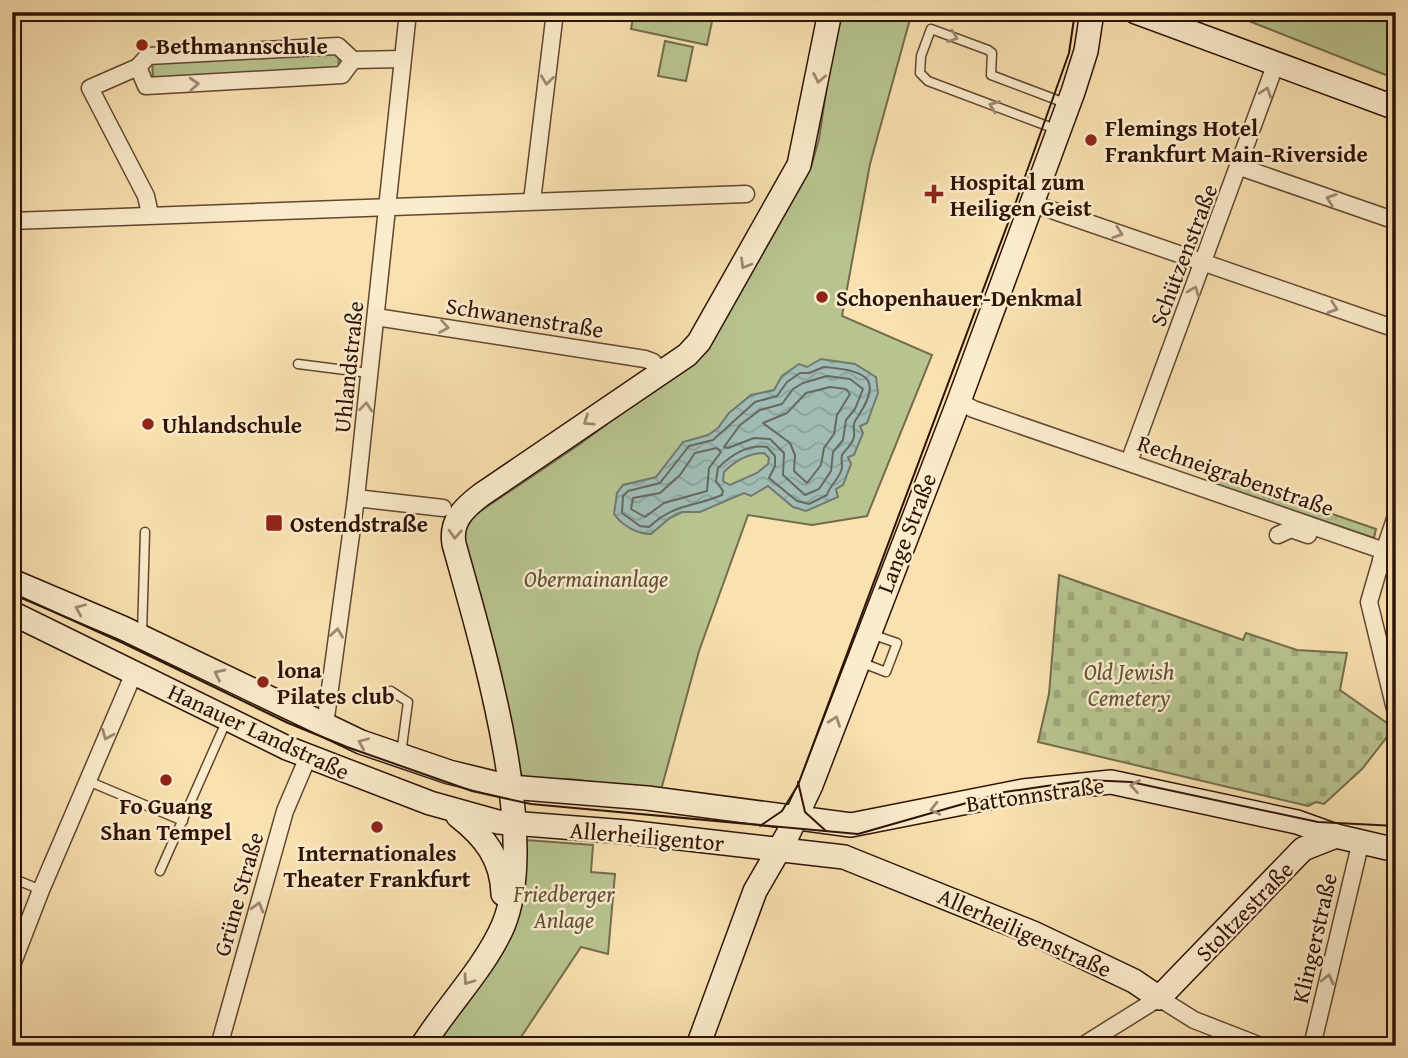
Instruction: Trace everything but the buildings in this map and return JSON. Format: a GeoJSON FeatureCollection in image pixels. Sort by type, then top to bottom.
{"type":"FeatureCollection","features":[{"type":"Feature","properties":{"kind":"main road"},"geometry":{"type":"LineString","coordinates":[[422,1046],[504,922],[513,877],[515,821],[510,787],[492,692],[454,544],[454,525],[467,506],[488,490],[687,355],[703,337],[799,165],[830,12]]}},
{"type":"Feature","properties":{"kind":"main road","name":"Lange Straße"},"geometry":{"type":"LineString","coordinates":[[698,1046],[755,891],[795,819],[959,401],[1086,51],[1091,12]]}},
{"type":"Feature","properties":{"kind":"main road"},"geometry":{"type":"LineString","coordinates":[[1146,14],[1396,108]]}},
{"type":"Feature","properties":{"kind":"main road","name":"Hanauer Landstraße"},"geometry":{"type":"LineString","coordinates":[[12,581],[142,637],[325,725],[400,757],[510,787]]}},
{"type":"Feature","properties":{"kind":"main road","name":"Hanauer Landstraße"},"geometry":{"type":"LineString","coordinates":[[12,613],[308,757],[451,810],[515,821]]}},
{"type":"Feature","properties":{"kind":"main road","name":"Battonnstraße"},"geometry":{"type":"LineString","coordinates":[[795,819],[862,825],[1023,791],[1111,782],[1297,822],[1336,836],[1396,850]]}},
{"type":"Feature","properties":{"kind":"main road","name":"Allerheiligentor"},"geometry":{"type":"LineString","coordinates":[[510,787],[565,794],[647,799],[795,819]]}},
{"type":"Feature","properties":{"kind":"main road","name":"Allerheiligentor"},"geometry":{"type":"LineString","coordinates":[[515,821],[543,797],[565,794]]}},
{"type":"Feature","properties":{"kind":"main road"},"geometry":{"type":"LineString","coordinates":[[451,810],[479,834],[495,857],[502,878],[504,922]]}},
{"type":"Feature","properties":{"kind":"main road","name":"Allerheiligentor"},"geometry":{"type":"LineString","coordinates":[[515,821],[779,848]]}},
{"type":"Feature","properties":{"kind":"main road"},"geometry":{"type":"LineString","coordinates":[[1297,822],[1306,838],[1303,849]]}},
{"type":"Feature","properties":{"kind":"main road","name":"Stoltzestraße"},"geometry":{"type":"LineString","coordinates":[[1159,998],[1303,849],[1336,836]]}},
{"type":"Feature","properties":{"kind":"main road","name":"Allerheiligenstraße"},"geometry":{"type":"LineString","coordinates":[[779,848],[844,857],[889,873],[1078,953],[1134,981],[1159,998]]}},
{"type":"Feature","properties":{"kind":"street","name":"Uhlandstraße"},"geometry":{"type":"LineString","coordinates":[[325,725],[356,498],[408,12]]}},
{"type":"Feature","properties":{"kind":"street"},"geometry":{"type":"LineString","coordinates":[[532,201],[555,12]]}},
{"type":"Feature","properties":{"kind":"street"},"geometry":{"type":"LineString","coordinates":[[150,214],[146,196],[90,88],[138,67],[148,56],[338,46],[354,60],[402,59]]}},
{"type":"Feature","properties":{"kind":"street"},"geometry":{"type":"LineString","coordinates":[[138,67],[146,86],[342,75],[354,60]]}},
{"type":"Feature","properties":{"kind":"street","name":"Schützenstraße"},"geometry":{"type":"LineString","coordinates":[[1129,462],[1205,263],[1276,63]]}},
{"type":"Feature","properties":{"kind":"street"},"geometry":{"type":"LineString","coordinates":[[1240,167],[1396,221]]}},
{"type":"Feature","properties":{"kind":"street"},"geometry":{"type":"LineString","coordinates":[[12,221],[388,205],[746,194]]}},
{"type":"Feature","properties":{"kind":"street"},"geometry":{"type":"LineString","coordinates":[[1031,203],[1396,329]]}},
{"type":"Feature","properties":{"kind":"street","name":"Schwanenstraße"},"geometry":{"type":"LineString","coordinates":[[376,317],[645,359],[653,362],[661,372]]}},
{"type":"Feature","properties":{"kind":"street","name":"Rechneigrabenstraße"},"geometry":{"type":"LineString","coordinates":[[959,401],[974,410],[1129,462],[1387,556]]}},
{"type":"Feature","properties":{"kind":"street"},"geometry":{"type":"LineString","coordinates":[[356,498],[443,508]]}},
{"type":"Feature","properties":{"kind":"street"},"geometry":{"type":"LineString","coordinates":[[1396,516],[1387,556],[1369,602],[1396,713]]}},
{"type":"Feature","properties":{"kind":"street","name":"Rechneigrabenstraße"},"geometry":{"type":"LineString","coordinates":[[1278,535],[1291,529],[1387,556]]}},
{"type":"Feature","properties":{"kind":"street"},"geometry":{"type":"LineString","coordinates":[[12,965],[41,890],[134,673]]}},
{"type":"Feature","properties":{"kind":"street","name":"Grüne Straße"},"geometry":{"type":"LineString","coordinates":[[219,1046],[255,934],[285,811],[308,757]]}},
{"type":"Feature","properties":{"kind":"street","name":"Klingerstraße"},"geometry":{"type":"LineString","coordinates":[[1312,1046],[1361,841]]}},
{"type":"Feature","properties":{"kind":"street"},"geometry":{"type":"LineString","coordinates":[[1082,1046],[1159,998]]}},
{"type":"Feature","properties":{"kind":"street","name":"Allerheiligenstraße"},"geometry":{"type":"LineString","coordinates":[[1159,998],[1194,1020],[1261,1046]]}},
{"type":"Feature","properties":{"kind":"lane"},"geometry":{"type":"LineString","coordinates":[[1058,130],[928,80],[920,73],[921,56],[931,29],[992,53],[991,75],[1068,104]]}},
{"type":"Feature","properties":{"kind":"lane"},"geometry":{"type":"LineString","coordinates":[[298,364],[369,373]]}},
{"type":"Feature","properties":{"kind":"lane"},"geometry":{"type":"LineString","coordinates":[[142,637],[145,532]]}},
{"type":"Feature","properties":{"kind":"lane"},"geometry":{"type":"LineString","coordinates":[[391,691],[408,702],[400,757]]}},
{"type":"Feature","properties":{"kind":"lane"},"geometry":{"type":"LineString","coordinates":[[160,872],[228,719]]}},
{"type":"Feature","properties":{"kind":"lane"},"geometry":{"type":"LineString","coordinates":[[88,781],[183,821]]}},
{"type":"Feature","properties":{"kind":"lane"},"geometry":{"type":"LineString","coordinates":[[12,878],[41,890]]}},
{"type":"Feature","properties":{"kind":"green space"},"geometry":{"type":"Polygon","coordinates":[[[634,12],[714,12],[707,45],[631,29],[634,12]]]}},
{"type":"Feature","properties":{"kind":"green space","name":"Obermainanlage"},"geometry":{"type":"Polygon","coordinates":[[[838,12],[912,12],[870,164],[842,316],[932,355],[867,516],[812,525],[748,515],[699,651],[661,790],[569,779],[522,777],[467,562],[463,530],[473,516],[580,444],[693,360],[811,167],[819,139],[838,12]]]}},
{"type":"Feature","properties":{"kind":"green space"},"geometry":{"type":"Polygon","coordinates":[[[1226,12],[1396,12],[1396,79],[1226,12]]]}},
{"type":"Feature","properties":{"kind":"green space"},"geometry":{"type":"Polygon","coordinates":[[[665,41],[693,47],[686,81],[658,76],[665,41]]]}},
{"type":"Feature","properties":{"kind":"green space"},"geometry":{"type":"Polygon","coordinates":[[[338,51],[339,68],[153,78],[152,61],[338,51]]]}},
{"type":"Feature","properties":{"kind":"green space"},"geometry":{"type":"Polygon","coordinates":[[[1213,473],[1376,529],[1374,538],[1210,482],[1213,473]]]}},
{"type":"Feature","properties":{"kind":"green space","name":"Old Jewish Cemetery"},"geometry":{"type":"Polygon","coordinates":[[[1059,575],[1243,640],[1246,633],[1297,650],[1347,653],[1340,690],[1394,728],[1362,769],[1324,804],[1316,802],[1308,806],[1038,742],[1049,694],[1059,575]]]}},
{"type":"Feature","properties":{"kind":"green space","name":"Friedberger Anlage"},"geometry":{"type":"Polygon","coordinates":[[[526,840],[593,845],[591,872],[615,874],[608,954],[581,947],[515,1046],[433,1046],[475,985],[526,840]]]}},
{"type":"Feature","properties":{"kind":"water"},"geometry":{"type":"Polygon","coordinates":[[[821,359],[855,364],[876,377],[878,393],[867,423],[860,426],[863,433],[854,455],[848,457],[851,464],[843,485],[836,489],[838,497],[806,511],[793,507],[768,486],[751,496],[744,493],[700,512],[682,512],[651,534],[630,528],[614,514],[617,493],[623,485],[656,477],[683,442],[708,435],[751,395],[774,390],[782,376],[799,364],[807,367],[821,359]],[[764,453],[742,458],[724,472],[723,481],[730,485],[757,473],[768,464],[769,458],[764,453]]]}},
{"type":"Feature","properties":{"kind":"tram line"},"geometry":{"type":"LineString","coordinates":[[760,826],[782,811],[798,785],[1017,199],[1069,53],[1075,12]]}},
{"type":"Feature","properties":{"kind":"tram line"},"geometry":{"type":"LineString","coordinates":[[12,593],[288,723],[347,747],[472,791],[531,804],[858,834],[1005,792],[1087,780],[1131,782],[1318,822],[1396,826]]}},
{"type":"Feature","properties":{"kind":"tram line"},"geometry":{"type":"LineString","coordinates":[[798,782],[805,812],[826,831]]}},
{"type":"Feature","properties":{"kind":"place","name":"Bethmannschule"},"geometry":{"type":"Point","coordinates":[142,45]}},
{"type":"Feature","properties":{"kind":"place","name":"Flemings Hotel Frankfurt Main-Riverside"},"geometry":{"type":"Point","coordinates":[1091,140]}},
{"type":"Feature","properties":{"kind":"place","name":"Hospital zum Heiligen Geist"},"geometry":{"type":"Point","coordinates":[934,194]}},
{"type":"Feature","properties":{"kind":"place","name":"Schopenhauer-Denkmal"},"geometry":{"type":"Point","coordinates":[822,297]}},
{"type":"Feature","properties":{"kind":"place","name":"Uhlandschule"},"geometry":{"type":"Point","coordinates":[148,424]}},
{"type":"Feature","properties":{"kind":"place","name":"Ostendstraße"},"geometry":{"type":"Point","coordinates":[274,523]}},
{"type":"Feature","properties":{"kind":"place","name":"lona Pilates club"},"geometry":{"type":"Point","coordinates":[263,682]}},
{"type":"Feature","properties":{"kind":"place","name":"Fo Guang Shan Tempel"},"geometry":{"type":"Point","coordinates":[166,780]}},
{"type":"Feature","properties":{"kind":"place","name":"Internationales Theater Frankfurt"},"geometry":{"type":"Point","coordinates":[377,827]}}]}
